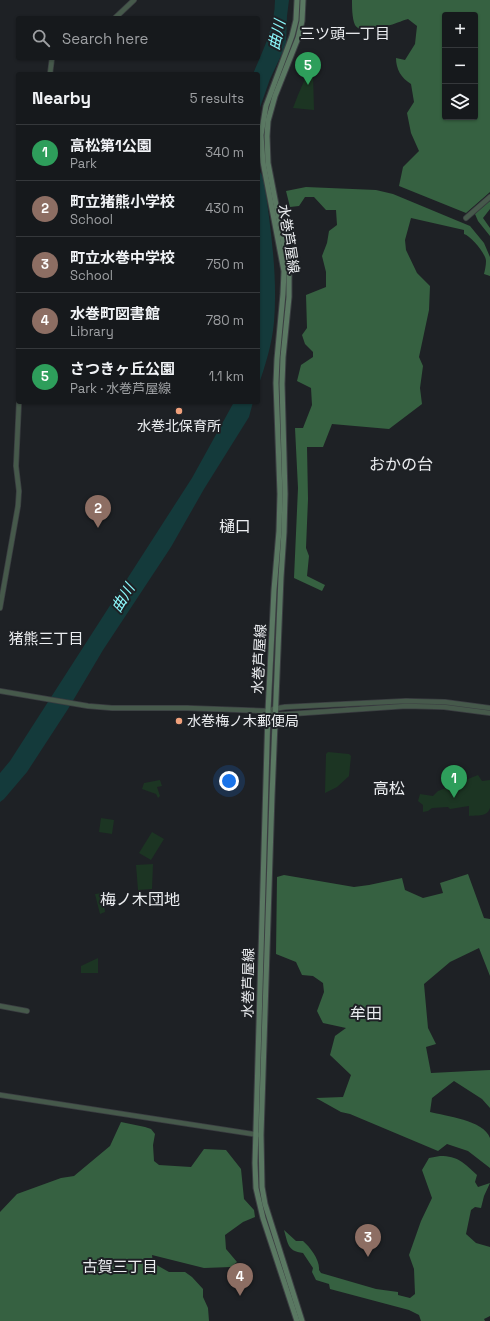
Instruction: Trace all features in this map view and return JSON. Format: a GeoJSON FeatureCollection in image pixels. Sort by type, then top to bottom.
{"type":"FeatureCollection","features":[{"type":"Feature","properties":{"kind":"main road","name":"水巻芦屋線"},"geometry":{"type":"LineString","coordinates":[[259,1135],[268,711],[280,494],[276,383],[284,271],[263,162],[261,135],[266,106],[292,36],[296,20],[297,0]]}},
{"type":"Feature","properties":{"kind":"main road","name":"水巻芦屋線"},"geometry":{"type":"LineString","coordinates":[[298,1321],[283,1281],[260,1204],[256,1188],[256,1169],[259,1135],[285,494],[282,384],[283,357],[289,297],[289,272],[268,163],[267,136],[268,121],[275,96],[298,38],[302,21],[304,0]]}},
{"type":"Feature","properties":{"kind":"street"},"geometry":{"type":"LineString","coordinates":[[117,16],[132,1]]}},
{"type":"Feature","properties":{"kind":"street"},"geometry":{"type":"LineString","coordinates":[[50,72],[52,60]]}},
{"type":"Feature","properties":{"kind":"street"},"geometry":{"type":"LineString","coordinates":[[466,218],[490,197]]}},
{"type":"Feature","properties":{"kind":"street"},"geometry":{"type":"LineString","coordinates":[[0,608],[18,506],[19,490],[16,466],[19,404]]}},
{"type":"Feature","properties":{"kind":"street"},"geometry":{"type":"LineString","coordinates":[[0,691],[88,706],[112,708],[187,708],[268,711],[275,714],[406,706],[444,707],[490,713]]}},
{"type":"Feature","properties":{"kind":"street"},"geometry":{"type":"LineString","coordinates":[[268,711],[276,708],[406,701],[445,702],[490,708]]}},
{"type":"Feature","properties":{"kind":"street"},"geometry":{"type":"LineString","coordinates":[[0,1006],[27,1010]]}},
{"type":"Feature","properties":{"kind":"street"},"geometry":{"type":"LineString","coordinates":[[0,1095],[259,1135]]}},
{"type":"Feature","properties":{"kind":"green space"},"geometry":{"type":"Polygon","coordinates":[[[352,0],[490,0],[490,192],[466,213],[399,186],[403,167],[419,151],[411,133],[407,113],[414,102],[411,84],[404,79],[400,73],[396,58],[405,60],[415,44],[417,26],[408,19],[372,30],[359,29],[355,25],[352,12],[352,0]]]}},
{"type":"Feature","properties":{"kind":"green space"},"geometry":{"type":"Polygon","coordinates":[[[311,71],[313,74],[314,110],[293,108],[308,72],[311,71]]]}},
{"type":"Feature","properties":{"kind":"green space"},"geometry":{"type":"Polygon","coordinates":[[[306,187],[376,190],[393,194],[470,226],[484,243],[490,257],[490,276],[484,274],[486,261],[484,254],[467,235],[464,234],[464,230],[411,218],[405,240],[406,250],[417,273],[430,286],[429,310],[419,357],[423,366],[420,388],[422,404],[389,429],[332,424],[323,447],[307,447],[308,499],[306,548],[309,556],[307,576],[325,585],[322,591],[294,578],[298,488],[295,428],[303,428],[312,405],[311,388],[297,381],[301,365],[313,357],[313,352],[305,344],[302,335],[307,328],[306,295],[326,287],[326,272],[322,256],[327,243],[329,231],[337,225],[336,210],[326,210],[314,197],[305,197],[299,206],[290,207],[286,191],[306,187]]]}},
{"type":"Feature","properties":{"kind":"green space"},"geometry":{"type":"Polygon","coordinates":[[[490,201],[490,209],[483,218],[490,228],[490,236],[478,221],[475,214],[490,201]]]}},
{"type":"Feature","properties":{"kind":"green space"},"geometry":{"type":"Polygon","coordinates":[[[328,752],[349,754],[351,756],[349,776],[337,787],[325,793],[326,754],[328,752]]]}},
{"type":"Feature","properties":{"kind":"green space"},"geometry":{"type":"Polygon","coordinates":[[[478,775],[482,781],[490,780],[490,808],[487,813],[469,816],[469,806],[450,809],[448,807],[432,808],[423,812],[423,805],[418,801],[420,794],[433,796],[438,791],[478,775]]]}},
{"type":"Feature","properties":{"kind":"green space"},"geometry":{"type":"Polygon","coordinates":[[[160,780],[162,786],[157,787],[160,796],[158,798],[156,794],[142,789],[144,783],[160,780]]]}},
{"type":"Feature","properties":{"kind":"green space"},"geometry":{"type":"Polygon","coordinates":[[[101,818],[114,820],[112,834],[99,832],[101,818]]]}},
{"type":"Feature","properties":{"kind":"green space"},"geometry":{"type":"Polygon","coordinates":[[[152,832],[164,839],[151,860],[139,853],[152,832]]]}},
{"type":"Feature","properties":{"kind":"green space"},"geometry":{"type":"Polygon","coordinates":[[[153,864],[152,889],[138,890],[136,865],[153,864]]]}},
{"type":"Feature","properties":{"kind":"green space"},"geometry":{"type":"Polygon","coordinates":[[[468,874],[484,918],[490,919],[490,976],[479,948],[450,962],[424,984],[428,1028],[436,1044],[426,1047],[431,1073],[490,1070],[490,1108],[482,1099],[454,1081],[432,1098],[430,1112],[454,1117],[472,1123],[486,1132],[490,1138],[490,1168],[468,1151],[447,1144],[438,1151],[350,1114],[341,1112],[316,1098],[343,1097],[351,1075],[330,1055],[335,1036],[346,1028],[323,1023],[317,1011],[324,992],[323,983],[313,976],[302,975],[296,962],[276,954],[277,877],[284,875],[354,887],[402,878],[405,890],[423,898],[443,893],[440,883],[468,874]]]}},
{"type":"Feature","properties":{"kind":"green space"},"geometry":{"type":"Polygon","coordinates":[[[103,893],[105,912],[100,914],[95,894],[103,893]]]}},
{"type":"Feature","properties":{"kind":"green space"},"geometry":{"type":"Polygon","coordinates":[[[98,958],[98,973],[81,973],[81,966],[98,958]]]}},
{"type":"Feature","properties":{"kind":"green space"},"geometry":{"type":"Polygon","coordinates":[[[121,1122],[151,1129],[155,1134],[153,1145],[154,1161],[159,1165],[191,1167],[204,1149],[226,1150],[241,1169],[244,1199],[254,1210],[255,1217],[243,1222],[225,1235],[226,1249],[237,1262],[231,1267],[204,1268],[152,1255],[153,1263],[169,1272],[185,1272],[203,1289],[203,1297],[208,1308],[209,1321],[0,1321],[0,1212],[17,1194],[61,1178],[74,1176],[110,1146],[121,1122]]]}},
{"type":"Feature","properties":{"kind":"green space"},"geometry":{"type":"Polygon","coordinates":[[[440,1156],[452,1157],[464,1164],[477,1175],[475,1182],[478,1187],[490,1183],[484,1196],[481,1208],[475,1207],[471,1210],[466,1234],[476,1243],[490,1247],[490,1316],[484,1319],[485,1321],[421,1321],[419,1315],[409,1310],[330,1289],[329,1284],[316,1280],[312,1272],[313,1268],[303,1253],[294,1250],[289,1246],[284,1230],[296,1241],[303,1241],[309,1247],[318,1262],[321,1273],[376,1289],[398,1292],[398,1295],[410,1298],[415,1294],[414,1269],[409,1255],[421,1221],[432,1198],[422,1170],[429,1158],[440,1156]]]}},
{"type":"Feature","properties":{"kind":"water","name":"曲川"},"geometry":{"type":"Polygon","coordinates":[[[275,0],[289,0],[286,45],[270,79],[260,107],[260,72],[254,72],[260,60],[271,29],[275,0]]]}},
{"type":"Feature","properties":{"kind":"water"},"geometry":{"type":"Polygon","coordinates":[[[260,172],[264,178],[273,250],[275,286],[274,322],[272,339],[260,381],[260,172]]]}},
{"type":"Feature","properties":{"kind":"water","name":"曲川"},"geometry":{"type":"Polygon","coordinates":[[[233,404],[252,404],[249,417],[204,489],[171,547],[103,650],[68,709],[27,772],[0,802],[0,773],[10,761],[192,478],[233,404]]]}},
{"type":"Feature","properties":{"kind":"place","name":"さつきヶ丘公園"},"geometry":{"type":"Point","coordinates":[308,85]}},
{"type":"Feature","properties":{"kind":"place","name":"水巻北保育所"},"geometry":{"type":"Point","coordinates":[179,411]}},
{"type":"Feature","properties":{"kind":"place","name":"町立猪熊小学校"},"geometry":{"type":"Point","coordinates":[98,528]}},
{"type":"Feature","properties":{"kind":"place","name":"水巻梅ノ木郵便局"},"geometry":{"type":"Point","coordinates":[179,721]}},
{"type":"Feature","properties":{"kind":"place","name":"高松第1公園"},"geometry":{"type":"Point","coordinates":[454,798]}},
{"type":"Feature","properties":{"kind":"place","name":"町立水巻中学校"},"geometry":{"type":"Point","coordinates":[368,1257]}},
{"type":"Feature","properties":{"kind":"place","name":"水巻町図書館"},"geometry":{"type":"Point","coordinates":[240,1296]}},
{"type":"Feature","properties":{"kind":"district","name":"三ツ頭一丁目"},"geometry":{"type":"Point","coordinates":[345,34]}},
{"type":"Feature","properties":{"kind":"district","name":"おかの台"},"geometry":{"type":"Point","coordinates":[401,464]}},
{"type":"Feature","properties":{"kind":"district","name":"樋口"},"geometry":{"type":"Point","coordinates":[235,526]}},
{"type":"Feature","properties":{"kind":"district","name":"猪熊三丁目"},"geometry":{"type":"Point","coordinates":[46,639]}},
{"type":"Feature","properties":{"kind":"district","name":"高松"},"geometry":{"type":"Point","coordinates":[389,788]}},
{"type":"Feature","properties":{"kind":"district","name":"梅ノ木団地"},"geometry":{"type":"Point","coordinates":[140,899]}},
{"type":"Feature","properties":{"kind":"district","name":"牟田"},"geometry":{"type":"Point","coordinates":[366,1013]}},
{"type":"Feature","properties":{"kind":"district","name":"古賀三丁目"},"geometry":{"type":"Point","coordinates":[120,1267]}}]}
